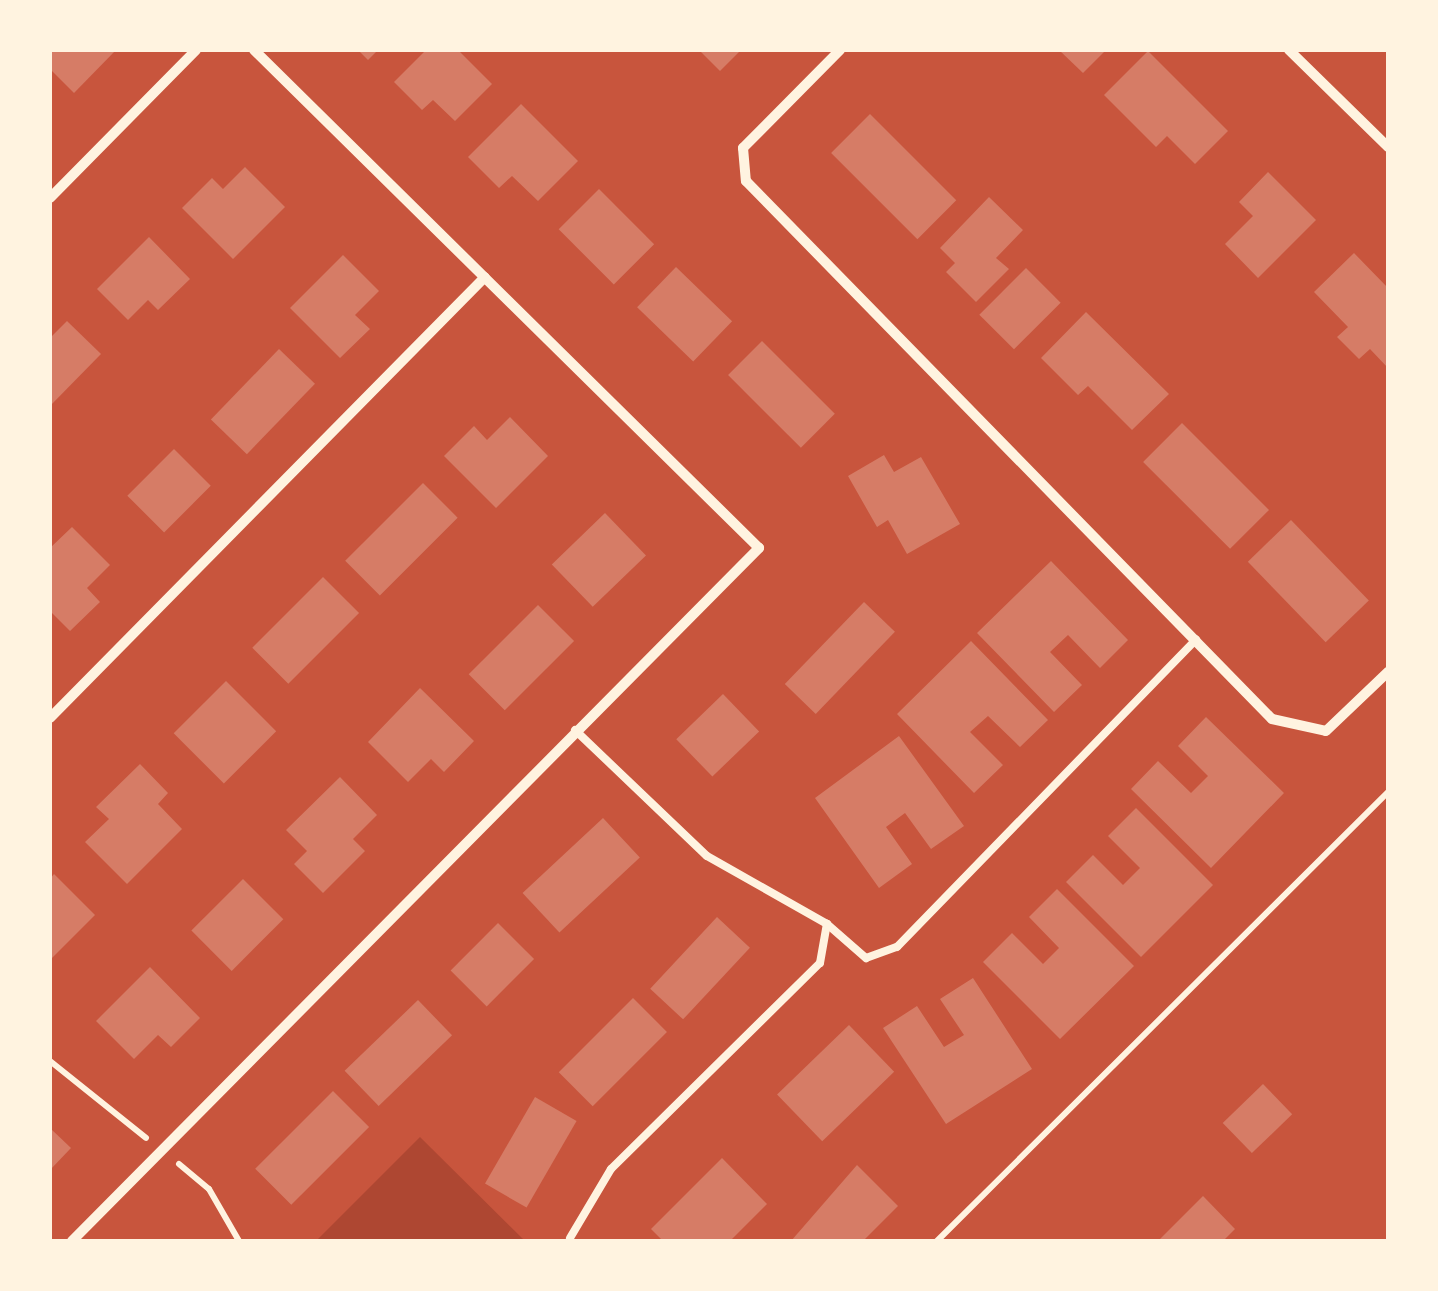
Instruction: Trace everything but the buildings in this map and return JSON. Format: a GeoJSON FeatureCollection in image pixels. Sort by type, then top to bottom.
{"type":"FeatureCollection","features":[{"type":"Feature","properties":{"kind":"street"},"geometry":{"type":"LineString","coordinates":[[50,198],[196,50]]}},
{"type":"Feature","properties":{"kind":"street"},"geometry":{"type":"LineString","coordinates":[[72,1241],[759,548],[254,50]]}},
{"type":"Feature","properties":{"kind":"street"},"geometry":{"type":"LineString","coordinates":[[840,50],[743,148],[746,180],[1272,719],[1326,731],[1388,672]]}},
{"type":"Feature","properties":{"kind":"street"},"geometry":{"type":"LineString","coordinates":[[1290,50],[1388,147]]}},
{"type":"Feature","properties":{"kind":"street"},"geometry":{"type":"LineString","coordinates":[[50,718],[485,277]]}},
{"type":"Feature","properties":{"kind":"lane"},"geometry":{"type":"LineString","coordinates":[[575,730],[708,856],[827,924],[866,958],[898,947],[1196,640]]}},
{"type":"Feature","properties":{"kind":"lane"},"geometry":{"type":"LineString","coordinates":[[570,1238],[610,1169],[820,963],[827,924]]}},
{"type":"Feature","properties":{"kind":"path"},"geometry":{"type":"LineString","coordinates":[[937,1241],[1388,792]]}},
{"type":"Feature","properties":{"kind":"shaded area"},"geometry":{"type":"Polygon","coordinates":[[[420,1137],[525,1241],[316,1241],[420,1137]]]}}]}
